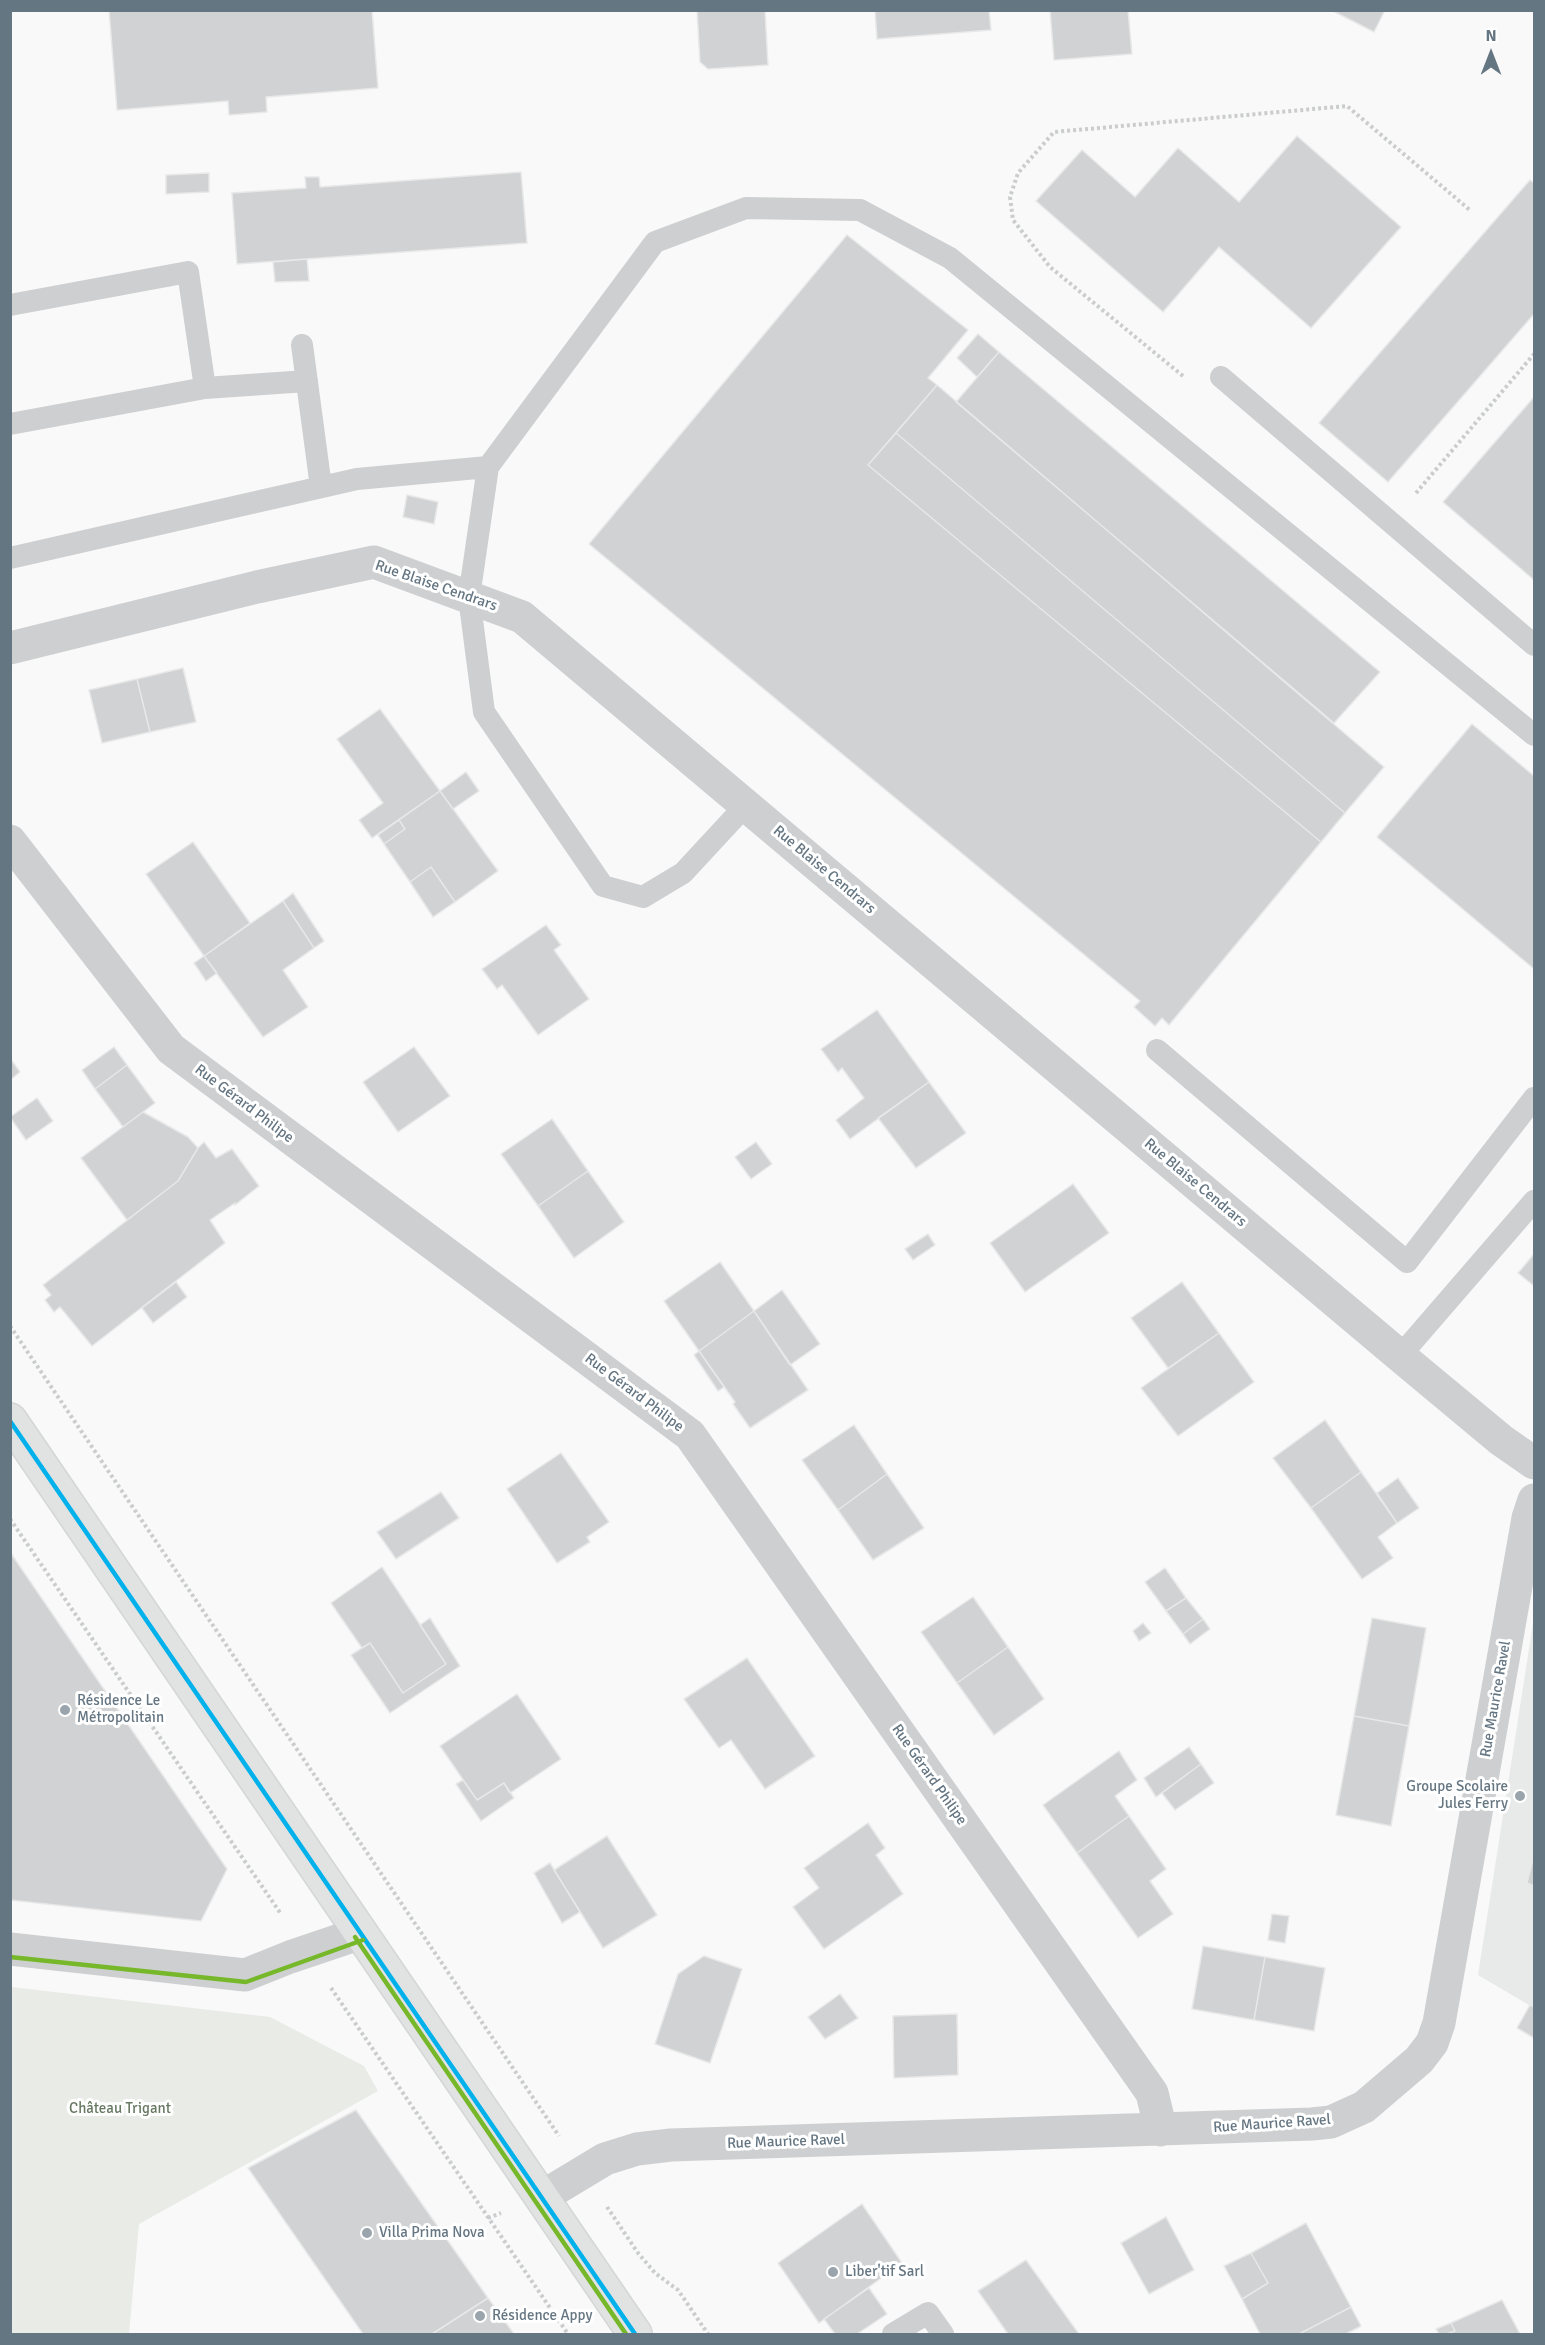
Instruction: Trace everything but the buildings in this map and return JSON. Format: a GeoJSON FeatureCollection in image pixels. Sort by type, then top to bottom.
{"type":"FeatureCollection","features":[{"type":"Feature","properties":{"kind":"main road"},"geometry":{"type":"LineString","coordinates":[[10,1420],[635,2334]]}},
{"type":"Feature","properties":{"kind":"street","name":"Rue Blaise Cendrars"},"geometry":{"type":"LineString","coordinates":[[10,648],[257,587],[374,562],[522,617],[1400,1356],[1501,1440],[1534,1463]]}},
{"type":"Feature","properties":{"kind":"street","name":"Rue Gérard Philipe"},"geometry":{"type":"LineString","coordinates":[[10,841],[171,1049],[690,1435],[1152,2093],[1161,2130]]}},
{"type":"Feature","properties":{"kind":"street","name":"Rue Maurice Ravel"},"geometry":{"type":"LineString","coordinates":[[542,2197],[605,2159],[637,2149],[670,2145],[1161,2130],[1331,2122],[1364,2107],[1419,2060],[1432,2043],[1440,2024],[1528,1518],[1534,1500]]}},
{"type":"Feature","properties":{"kind":"street"},"geometry":{"type":"LineString","coordinates":[[10,1949],[245,1975],[361,1933]]}},
{"type":"Feature","properties":{"kind":"lane"},"geometry":{"type":"LineString","coordinates":[[746,805],[683,873],[643,897],[603,886],[484,712],[469,597],[488,467],[655,242],[746,208],[860,210],[950,258],[1534,735]]}},
{"type":"Feature","properties":{"kind":"lane"},"geometry":{"type":"LineString","coordinates":[[10,305],[188,272],[205,388]]}},
{"type":"Feature","properties":{"kind":"lane"},"geometry":{"type":"LineString","coordinates":[[302,345],[321,487]]}},
{"type":"Feature","properties":{"kind":"lane"},"geometry":{"type":"LineString","coordinates":[[1221,377],[1534,645]]}},
{"type":"Feature","properties":{"kind":"lane"},"geometry":{"type":"LineString","coordinates":[[10,424],[205,388],[307,381]]}},
{"type":"Feature","properties":{"kind":"lane"},"geometry":{"type":"LineString","coordinates":[[10,558],[357,479],[488,467]]}},
{"type":"Feature","properties":{"kind":"lane"},"geometry":{"type":"LineString","coordinates":[[1157,1050],[1407,1262],[1534,1098]]}},
{"type":"Feature","properties":{"kind":"lane"},"geometry":{"type":"LineString","coordinates":[[1400,1356],[1534,1201]]}},
{"type":"Feature","properties":{"kind":"lane"},"geometry":{"type":"LineString","coordinates":[[893,2334],[928,2313],[943,2334]]}},
{"type":"Feature","properties":{"kind":"path"},"geometry":{"type":"LineString","coordinates":[[1187,380],[1050,267],[1013,220],[1010,196],[1018,173],[1054,132],[1347,106],[1471,211]]}},
{"type":"Feature","properties":{"kind":"path"},"geometry":{"type":"LineString","coordinates":[[1391,522],[1534,354]]}},
{"type":"Feature","properties":{"kind":"path"},"geometry":{"type":"LineString","coordinates":[[10,1326],[638,2253],[655,2274],[678,2290],[708,2334]]}},
{"type":"Feature","properties":{"kind":"shaded area","name":"Groupe Scolaire Jules Ferry"},"geometry":{"type":"Polygon","coordinates":[[[1534,1617],[1534,2008],[1478,1975],[1534,1617]]]}},
{"type":"Feature","properties":{"kind":"green space","name":"Château Trigant"},"geometry":{"type":"Polygon","coordinates":[[[11,1987],[270,2017],[364,2066],[378,2091],[139,2224],[129,2334],[11,2334],[11,1987]]]}},
{"type":"Feature","properties":{"kind":"transit line"},"geometry":{"type":"LineString","coordinates":[[10,1421],[635,2334]]}},
{"type":"Feature","properties":{"kind":"transit line"},"geometry":{"type":"LineString","coordinates":[[355,1937],[626,2334]]}},
{"type":"Feature","properties":{"kind":"transit line"},"geometry":{"type":"LineString","coordinates":[[10,1957],[246,1982],[363,1940]]}},
{"type":"Feature","properties":{"kind":"place","name":"Résidence Le Métropolitain"},"geometry":{"type":"Point","coordinates":[65,1710]}},
{"type":"Feature","properties":{"kind":"place","name":"Groupe Scolaire Jules Ferry"},"geometry":{"type":"Point","coordinates":[1520,1796]}},
{"type":"Feature","properties":{"kind":"place","name":"Villa Prima Nova"},"geometry":{"type":"Point","coordinates":[367,2233]}},
{"type":"Feature","properties":{"kind":"place","name":"Liber'tif Sarl"},"geometry":{"type":"Point","coordinates":[833,2272]}},
{"type":"Feature","properties":{"kind":"place","name":"Résidence Appy"},"geometry":{"type":"Point","coordinates":[480,2316]}}]}
